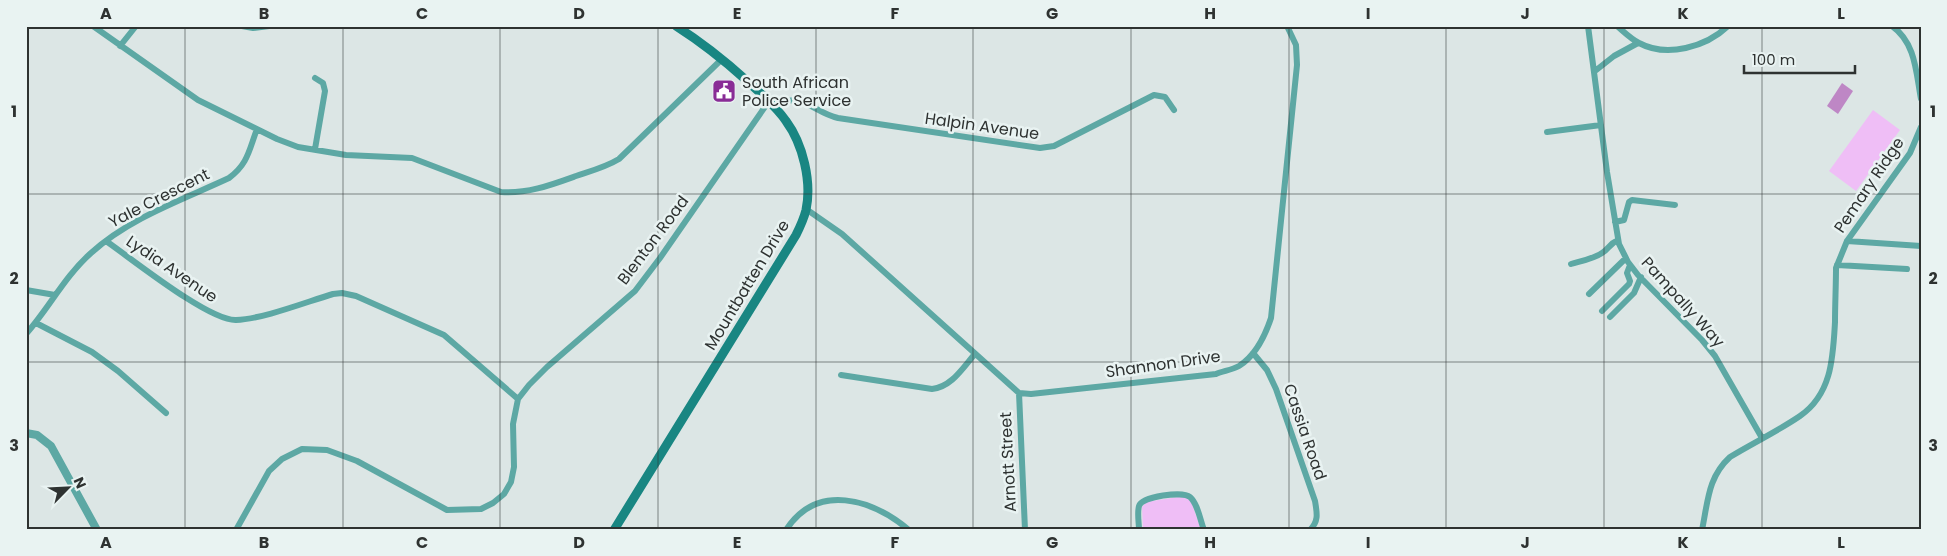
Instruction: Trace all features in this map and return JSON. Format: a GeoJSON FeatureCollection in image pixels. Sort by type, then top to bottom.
{"type":"FeatureCollection","features":[{"type":"Feature","properties":{"kind":"main road","name":"Mountbatten Drive"},"geometry":{"type":"LineString","coordinates":[[614,530],[796,235],[806,209],[806,176],[800,151],[787,122],[772,104],[722,59],[676,26]]}},
{"type":"Feature","properties":{"kind":"street"},"geometry":{"type":"LineString","coordinates":[[93,26],[198,100],[298,147],[364,157],[412,158],[501,192],[514,193],[529,191],[603,167],[619,159],[722,59]]}},
{"type":"Feature","properties":{"kind":"street"},"geometry":{"type":"LineString","coordinates":[[120,46],[136,26]]}},
{"type":"Feature","properties":{"kind":"street"},"geometry":{"type":"LineString","coordinates":[[242,26],[253,28],[269,26]]}},
{"type":"Feature","properties":{"kind":"street","name":"Shannon Drive"},"geometry":{"type":"LineString","coordinates":[[1019,393],[1031,394],[1216,374],[1238,366],[1253,353],[1264,336],[1271,318],[1289,155],[1297,57],[1295,41],[1287,26]]}},
{"type":"Feature","properties":{"kind":"street","name":"Pampally Way"},"geometry":{"type":"LineString","coordinates":[[1588,26],[1618,240],[1630,265],[1640,278],[1705,344],[1720,365],[1762,438]]}},
{"type":"Feature","properties":{"kind":"street"},"geometry":{"type":"LineString","coordinates":[[1617,26],[1638,43],[1657,48],[1687,48],[1707,41],[1728,26]]}},
{"type":"Feature","properties":{"kind":"street"},"geometry":{"type":"LineString","coordinates":[[1892,26],[1900,32],[1910,45],[1921,99]]}},
{"type":"Feature","properties":{"kind":"street"},"geometry":{"type":"LineString","coordinates":[[1595,71],[1614,56],[1638,43]]}},
{"type":"Feature","properties":{"kind":"street"},"geometry":{"type":"LineString","coordinates":[[315,78],[323,83],[326,91],[315,149]]}},
{"type":"Feature","properties":{"kind":"street","name":"Halpin Avenue"},"geometry":{"type":"LineString","coordinates":[[772,104],[792,99],[829,116],[838,118],[1040,148],[1054,146],[1154,95],[1166,97],[1174,110]]}},
{"type":"Feature","properties":{"kind":"street","name":"Blenton Road"},"geometry":{"type":"LineString","coordinates":[[518,399],[547,367],[635,291],[660,258],[764,107],[772,104]]}},
{"type":"Feature","properties":{"kind":"street"},"geometry":{"type":"LineString","coordinates":[[1547,132],[1602,125]]}},
{"type":"Feature","properties":{"kind":"street","name":"Pemary Ridge"},"geometry":{"type":"LineString","coordinates":[[1702,530],[1710,487],[1720,466],[1730,457],[1801,416],[1812,406],[1824,389],[1830,373],[1833,356],[1837,264],[1847,241],[1910,153],[1921,127]]}},
{"type":"Feature","properties":{"kind":"street","name":"Yale Crescent"},"geometry":{"type":"LineString","coordinates":[[26,334],[55,295],[90,254],[106,241],[125,228],[233,175],[244,163],[257,129]]}},
{"type":"Feature","properties":{"kind":"street"},"geometry":{"type":"LineString","coordinates":[[1615,222],[1624,220],[1629,202],[1632,200],[1675,205]]}},
{"type":"Feature","properties":{"kind":"street"},"geometry":{"type":"LineString","coordinates":[[806,209],[842,234],[974,355],[1019,393]]}},
{"type":"Feature","properties":{"kind":"street"},"geometry":{"type":"LineString","coordinates":[[1570,264],[1598,256],[1611,243],[1618,240]]}},
{"type":"Feature","properties":{"kind":"street","name":"Lydia Avenue"},"geometry":{"type":"LineString","coordinates":[[106,241],[206,311],[235,320],[255,317],[333,294],[356,296],[444,336],[518,399]]}},
{"type":"Feature","properties":{"kind":"street"},"geometry":{"type":"LineString","coordinates":[[1847,241],[1921,246]]}},
{"type":"Feature","properties":{"kind":"street"},"geometry":{"type":"LineString","coordinates":[[1589,294],[1626,258]]}},
{"type":"Feature","properties":{"kind":"street"},"geometry":{"type":"LineString","coordinates":[[1837,264],[1907,269]]}},
{"type":"Feature","properties":{"kind":"street"},"geometry":{"type":"LineString","coordinates":[[1602,311],[1629,284],[1630,281],[1627,273],[1630,265]]}},
{"type":"Feature","properties":{"kind":"street"},"geometry":{"type":"LineString","coordinates":[[1610,317],[1634,293],[1640,278]]}},
{"type":"Feature","properties":{"kind":"street"},"geometry":{"type":"LineString","coordinates":[[26,290],[55,295]]}},
{"type":"Feature","properties":{"kind":"street"},"geometry":{"type":"LineString","coordinates":[[36,323],[92,352],[118,371],[166,412]]}},
{"type":"Feature","properties":{"kind":"street","name":"Cassia Road"},"geometry":{"type":"LineString","coordinates":[[1253,353],[1268,370],[1276,389],[1315,501],[1318,517],[1312,527]]}},
{"type":"Feature","properties":{"kind":"street"},"geometry":{"type":"LineString","coordinates":[[841,375],[932,390],[948,384],[974,355]]}},
{"type":"Feature","properties":{"kind":"street","name":"Arnott Street"},"geometry":{"type":"LineString","coordinates":[[1019,393],[1025,530]]}},
{"type":"Feature","properties":{"kind":"street"},"geometry":{"type":"LineString","coordinates":[[236,530],[269,471],[282,459],[302,449],[327,450],[357,460],[447,510],[481,509],[504,494],[511,482],[514,467],[513,424],[518,399]]}},
{"type":"Feature","properties":{"kind":"street"},"geometry":{"type":"LineString","coordinates":[[26,433],[37,435],[51,446],[97,530]]}},
{"type":"Feature","properties":{"kind":"street"},"geometry":{"type":"LineString","coordinates":[[1139,530],[1139,505],[1142,501],[1146,498],[1180,494],[1186,494],[1194,500],[1204,530]]}},
{"type":"Feature","properties":{"kind":"street"},"geometry":{"type":"LineString","coordinates":[[786,530],[794,518],[811,506],[822,501],[843,499],[868,505],[901,523],[909,530]]}},
{"type":"Feature","properties":{"kind":"shaded area"},"geometry":{"type":"Polygon","coordinates":[[[1842,83],[1853,91],[1838,114],[1827,106],[1842,83]]]}},
{"type":"Feature","properties":{"kind":"shaded area"},"geometry":{"type":"Polygon","coordinates":[[[1873,110],[1900,130],[1856,191],[1829,171],[1873,110]]]}},
{"type":"Feature","properties":{"kind":"shaded area"},"geometry":{"type":"Polygon","coordinates":[[[1184,496],[1191,501],[1201,530],[1143,530],[1142,507],[1146,502],[1184,496]]]}},
{"type":"Feature","properties":{"kind":"place","name":"South African Police Service"},"geometry":{"type":"Point","coordinates":[724,91]}}]}
